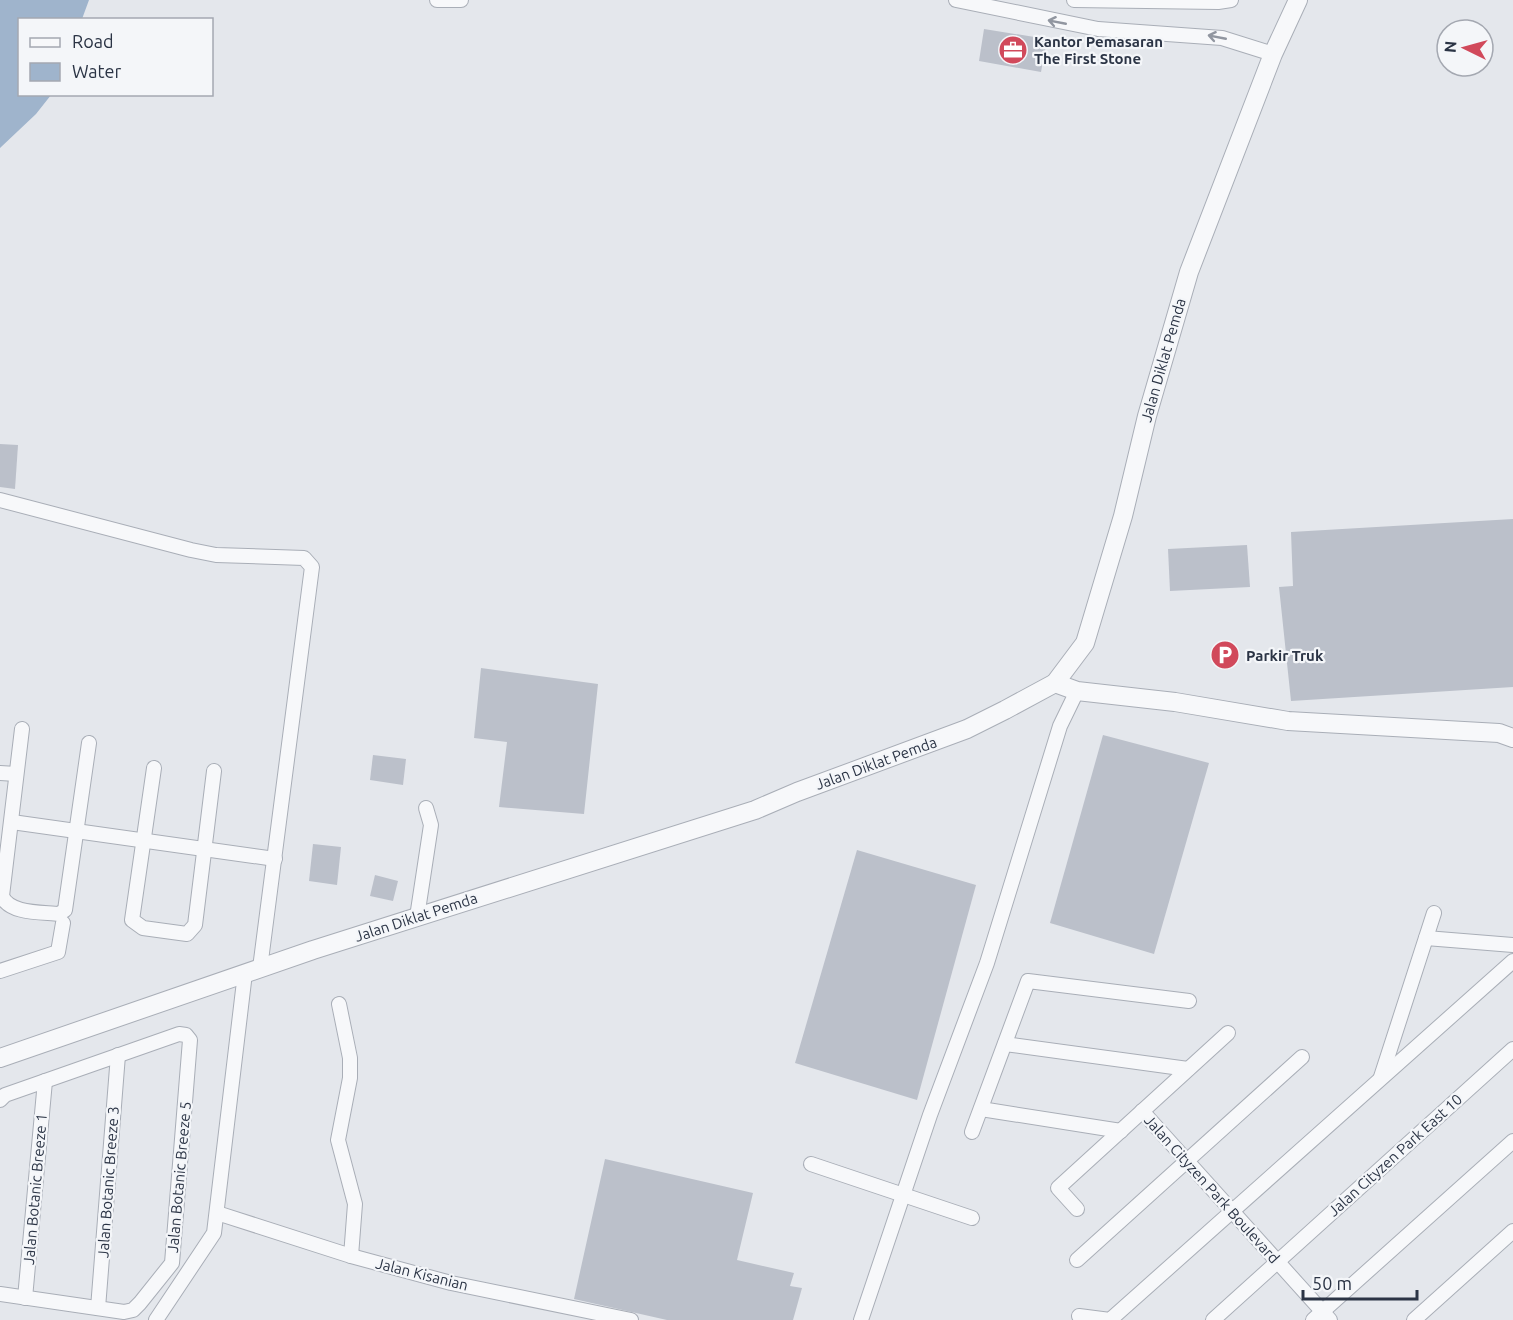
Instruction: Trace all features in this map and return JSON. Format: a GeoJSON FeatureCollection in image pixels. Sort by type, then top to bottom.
{"type":"FeatureCollection","features":[{"type":"Feature","properties":{"kind":"street"},"geometry":{"type":"LineString","coordinates":[[437,0],[461,0]]}},
{"type":"Feature","properties":{"kind":"street"},"geometry":{"type":"LineString","coordinates":[[956,0],[1098,29],[1222,38],[1273,54]]}},
{"type":"Feature","properties":{"kind":"street"},"geometry":{"type":"LineString","coordinates":[[1074,0],[1208,2],[1231,0]]}},
{"type":"Feature","properties":{"kind":"street","name":"Jalan Diklat Pemda"},"geometry":{"type":"LineString","coordinates":[[0,1058],[417,917],[755,810],[796,792],[967,729],[1055,683],[1085,643],[1123,516],[1147,416],[1189,272],[1273,54],[1298,0]]}},
{"type":"Feature","properties":{"kind":"street"},"geometry":{"type":"LineString","coordinates":[[0,500],[191,550],[216,555],[304,558],[311,563],[312,567],[214,1233],[156,1320]]}},
{"type":"Feature","properties":{"kind":"street"},"geometry":{"type":"LineString","coordinates":[[1055,683],[1077,691],[1175,702],[1288,721],[1499,733],[1513,738]]}},
{"type":"Feature","properties":{"kind":"street"},"geometry":{"type":"LineString","coordinates":[[861,1320],[903,1194],[987,963],[1060,726],[1077,691]]}},
{"type":"Feature","properties":{"kind":"street"},"geometry":{"type":"LineString","coordinates":[[22,729],[12,822],[3,861],[2,896],[8,906],[63,913],[66,907],[74,831],[88,743]]}},
{"type":"Feature","properties":{"kind":"street"},"geometry":{"type":"LineString","coordinates":[[154,768],[132,920],[143,928],[187,934],[194,929],[206,849],[214,771]]}},
{"type":"Feature","properties":{"kind":"street"},"geometry":{"type":"LineString","coordinates":[[0,773],[16,774]]}},
{"type":"Feature","properties":{"kind":"street"},"geometry":{"type":"LineString","coordinates":[[417,917],[431,825],[426,808]]}},
{"type":"Feature","properties":{"kind":"street"},"geometry":{"type":"LineString","coordinates":[[12,822],[144,839],[270,859]]}},
{"type":"Feature","properties":{"kind":"street"},"geometry":{"type":"LineString","coordinates":[[1381,1079],[1434,914]]}},
{"type":"Feature","properties":{"kind":"street"},"geometry":{"type":"LineString","coordinates":[[0,971],[58,952],[63,923]]}},
{"type":"Feature","properties":{"kind":"street"},"geometry":{"type":"LineString","coordinates":[[1426,938],[1513,945]]}},
{"type":"Feature","properties":{"kind":"street"},"geometry":{"type":"LineString","coordinates":[[1080,1316],[1110,1320],[1513,961]]}},
{"type":"Feature","properties":{"kind":"street"},"geometry":{"type":"LineString","coordinates":[[972,1132],[1028,981],[1189,1001]]}},
{"type":"Feature","properties":{"kind":"street"},"geometry":{"type":"LineString","coordinates":[[339,1004],[350,1058],[350,1078],[338,1140],[355,1204],[351,1256]]}},
{"type":"Feature","properties":{"kind":"street"},"geometry":{"type":"LineString","coordinates":[[1077,1209],[1058,1188],[1228,1033]]}},
{"type":"Feature","properties":{"kind":"street","name":"Jalan Botanic Breeze 5"},"geometry":{"type":"LineString","coordinates":[[98,1308],[124,1312],[133,1310],[172,1263],[190,1040],[186,1035],[178,1034],[118,1055]]}},
{"type":"Feature","properties":{"kind":"street"},"geometry":{"type":"LineString","coordinates":[[1005,1044],[1188,1069]]}},
{"type":"Feature","properties":{"kind":"street","name":"Jalan Cityzen Park East 10"},"geometry":{"type":"LineString","coordinates":[[1213,1320],[1513,1049]]}},
{"type":"Feature","properties":{"kind":"street"},"geometry":{"type":"LineString","coordinates":[[0,1100],[5,1095],[118,1055]]}},
{"type":"Feature","properties":{"kind":"street","name":"Jalan Botanic Breeze 3"},"geometry":{"type":"LineString","coordinates":[[98,1308],[118,1055]]}},
{"type":"Feature","properties":{"kind":"street"},"geometry":{"type":"LineString","coordinates":[[1077,1260],[1302,1057]]}},
{"type":"Feature","properties":{"kind":"street","name":"Jalan Botanic Breeze 1"},"geometry":{"type":"LineString","coordinates":[[25,1298],[45,1081]]}},
{"type":"Feature","properties":{"kind":"street"},"geometry":{"type":"LineString","coordinates":[[981,1109],[1121,1131]]}},
{"type":"Feature","properties":{"kind":"street","name":"Jalan Cityzen Park Boulevard"},"geometry":{"type":"LineString","coordinates":[[1142,1111],[1277,1262],[1322,1317]]}},
{"type":"Feature","properties":{"kind":"street"},"geometry":{"type":"LineString","coordinates":[[1322,1317],[1513,1141]]}},
{"type":"Feature","properties":{"kind":"street"},"geometry":{"type":"LineString","coordinates":[[811,1164],[972,1218]]}},
{"type":"Feature","properties":{"kind":"street","name":"Jalan Kisanian"},"geometry":{"type":"LineString","coordinates":[[217,1213],[351,1256],[451,1283],[631,1320]]}},
{"type":"Feature","properties":{"kind":"street"},"geometry":{"type":"LineString","coordinates":[[1414,1320],[1513,1231]]}},
{"type":"Feature","properties":{"kind":"street"},"geometry":{"type":"LineString","coordinates":[[0,1294],[98,1308]]}},
{"type":"Feature","properties":{"kind":"water"},"geometry":{"type":"Polygon","coordinates":[[[0,0],[89,0],[82,18],[18,18],[18,96],[50,96],[36,114],[0,148],[0,0]]]}},
{"type":"Feature","properties":{"kind":"building","name":"Kantor Pemasaran The First Stone"},"geometry":{"type":"Polygon","coordinates":[[[984,29],[1047,39],[1041,72],[979,61],[984,29]]]}},
{"type":"Feature","properties":{"kind":"building"},"geometry":{"type":"Polygon","coordinates":[[[0,444],[18,445],[15,489],[0,487],[0,444]]]}},
{"type":"Feature","properties":{"kind":"building"},"geometry":{"type":"Polygon","coordinates":[[[1513,519],[1513,687],[1291,701],[1279,587],[1293,586],[1291,532],[1513,519]]]}},
{"type":"Feature","properties":{"kind":"building"},"geometry":{"type":"Polygon","coordinates":[[[1247,545],[1250,587],[1170,591],[1168,549],[1247,545]]]}},
{"type":"Feature","properties":{"kind":"building"},"geometry":{"type":"Polygon","coordinates":[[[481,668],[598,684],[584,814],[499,807],[507,742],[474,738],[481,668]]]}},
{"type":"Feature","properties":{"kind":"building"},"geometry":{"type":"Polygon","coordinates":[[[1103,735],[1209,763],[1154,954],[1050,923],[1103,735]]]}},
{"type":"Feature","properties":{"kind":"building"},"geometry":{"type":"Polygon","coordinates":[[[373,755],[406,759],[403,785],[370,780],[373,755]]]}},
{"type":"Feature","properties":{"kind":"building"},"geometry":{"type":"Polygon","coordinates":[[[313,844],[341,847],[337,885],[309,881],[313,844]]]}},
{"type":"Feature","properties":{"kind":"building"},"geometry":{"type":"Polygon","coordinates":[[[857,850],[976,885],[917,1100],[795,1063],[857,850]]]}},
{"type":"Feature","properties":{"kind":"building"},"geometry":{"type":"Polygon","coordinates":[[[375,875],[398,881],[393,901],[370,896],[375,875]]]}},
{"type":"Feature","properties":{"kind":"building"},"geometry":{"type":"Polygon","coordinates":[[[605,1159],[753,1193],[737,1260],[794,1273],[790,1286],[802,1288],[793,1320],[667,1320],[574,1299],[605,1159]]]}},
{"type":"Feature","properties":{"kind":"place","name":"Kantor Pemasaran The First Stone"},"geometry":{"type":"Point","coordinates":[1013,50]}},
{"type":"Feature","properties":{"kind":"place","name":"Parkir Truk"},"geometry":{"type":"Point","coordinates":[1225,655]}}]}
